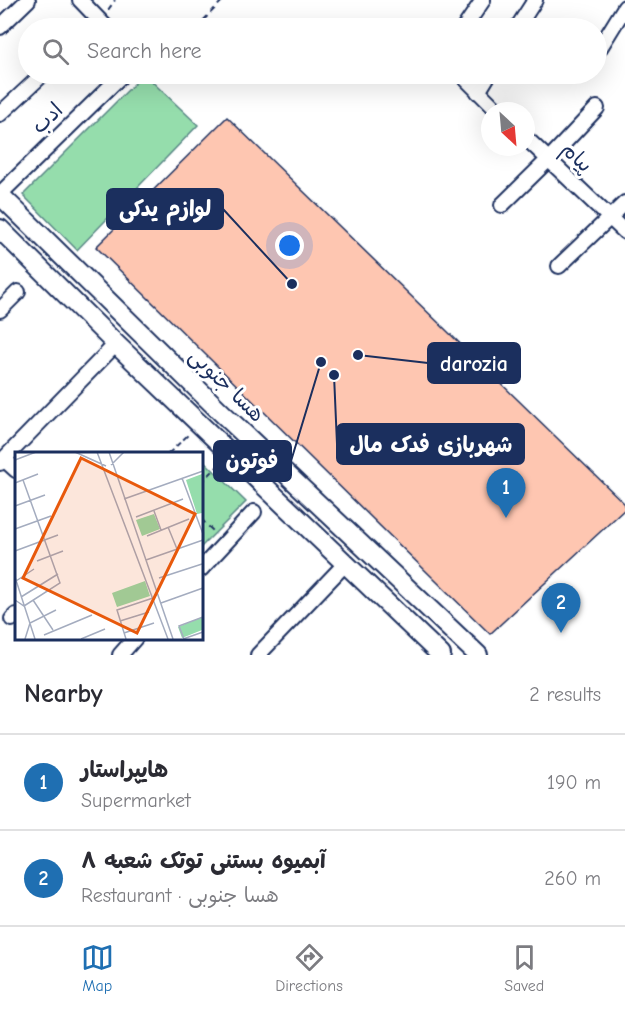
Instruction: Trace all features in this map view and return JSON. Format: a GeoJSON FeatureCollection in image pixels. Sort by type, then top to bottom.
{"type":"FeatureCollection","features":[{"type":"Feature","properties":{"kind":"main road","name":"هسا جنوبی"},"geometry":{"type":"LineString","coordinates":[[0,194],[222,413],[478,655]]}},
{"type":"Feature","properties":{"kind":"main road"},"geometry":{"type":"LineString","coordinates":[[0,229],[116,344],[441,655]]}},
{"type":"Feature","properties":{"kind":"main road"},"geometry":{"type":"LineString","coordinates":[[202,427],[222,413]]}},
{"type":"Feature","properties":{"kind":"street"},"geometry":{"type":"LineString","coordinates":[[0,27],[28,0]]}},
{"type":"Feature","properties":{"kind":"street"},"geometry":{"type":"LineString","coordinates":[[80,0],[93,18]]}},
{"type":"Feature","properties":{"kind":"street"},"geometry":{"type":"LineString","coordinates":[[471,18],[483,0]]}},
{"type":"Feature","properties":{"kind":"street"},"geometry":{"type":"LineString","coordinates":[[523,18],[535,0]]}},
{"type":"Feature","properties":{"kind":"street"},"geometry":{"type":"LineString","coordinates":[[607,37],[625,7]]}},
{"type":"Feature","properties":{"kind":"street"},"geometry":{"type":"LineString","coordinates":[[0,114],[32,84]]}},
{"type":"Feature","properties":{"kind":"street","name":"ادب"},"geometry":{"type":"LineString","coordinates":[[0,194],[113,84]]}},
{"type":"Feature","properties":{"kind":"street"},"geometry":{"type":"LineString","coordinates":[[470,84],[489,102]]}},
{"type":"Feature","properties":{"kind":"street"},"geometry":{"type":"LineString","coordinates":[[478,92],[483,84]]}},
{"type":"Feature","properties":{"kind":"street"},"geometry":{"type":"LineString","coordinates":[[502,205],[597,108]]}},
{"type":"Feature","properties":{"kind":"street","name":"پیام"},"geometry":{"type":"LineString","coordinates":[[535,146],[625,232]]}},
{"type":"Feature","properties":{"kind":"street"},"geometry":{"type":"LineString","coordinates":[[559,266],[625,202]]}},
{"type":"Feature","properties":{"kind":"street"},"geometry":{"type":"LineString","coordinates":[[0,310],[18,292]]}},
{"type":"Feature","properties":{"kind":"street"},"geometry":{"type":"LineString","coordinates":[[15,469],[2,461],[116,344]]}},
{"type":"Feature","properties":{"kind":"street"},"geometry":{"type":"LineString","coordinates":[[202,567],[254,512]]}},
{"type":"Feature","properties":{"kind":"street"},"geometry":{"type":"LineString","coordinates":[[258,655],[345,564]]}},
{"type":"Feature","properties":{"kind":"street"},"geometry":{"type":"LineString","coordinates":[[120,655],[134,640]]}},
{"type":"Feature","properties":{"kind":"path"},"geometry":{"type":"LineString","coordinates":[[206,18],[223,0]]}},
{"type":"Feature","properties":{"kind":"path"},"geometry":{"type":"LineString","coordinates":[[171,452],[202,427]]}},
{"type":"Feature","properties":{"kind":"path"},"geometry":{"type":"LineString","coordinates":[[202,482],[214,470]]}},
{"type":"Feature","properties":{"kind":"path"},"geometry":{"type":"LineString","coordinates":[[202,520],[215,533]]}},
{"type":"Feature","properties":{"kind":"green space"},"geometry":{"type":"Polygon","coordinates":[[[134,84],[155,84],[198,125],[77,250],[23,195],[134,84]]]}},
{"type":"Feature","properties":{"kind":"green space"},"geometry":{"type":"Polygon","coordinates":[[[202,459],[246,502],[202,546],[202,459]]]}},
{"type":"Feature","properties":{"kind":"building"},"geometry":{"type":"Polygon","coordinates":[[[227,117],[625,504],[625,509],[490,634],[96,247],[227,117]]]}},
{"type":"Feature","properties":{"kind":"place","name":"لوازم یدکی"},"geometry":{"type":"Point","coordinates":[292,284]}},
{"type":"Feature","properties":{"kind":"place","name":"darozia"},"geometry":{"type":"Point","coordinates":[358,355]}},
{"type":"Feature","properties":{"kind":"place","name":"فوتون"},"geometry":{"type":"Point","coordinates":[321,362]}},
{"type":"Feature","properties":{"kind":"place","name":"شهربازی فدک مال"},"geometry":{"type":"Point","coordinates":[334,375]}},
{"type":"Feature","properties":{"kind":"place","name":"هایپراستار"},"geometry":{"type":"Point","coordinates":[506,518]}},
{"type":"Feature","properties":{"kind":"place","name":"آبمیوه بستنی توتک شعبه ۸"},"geometry":{"type":"Point","coordinates":[561,633]}}]}
